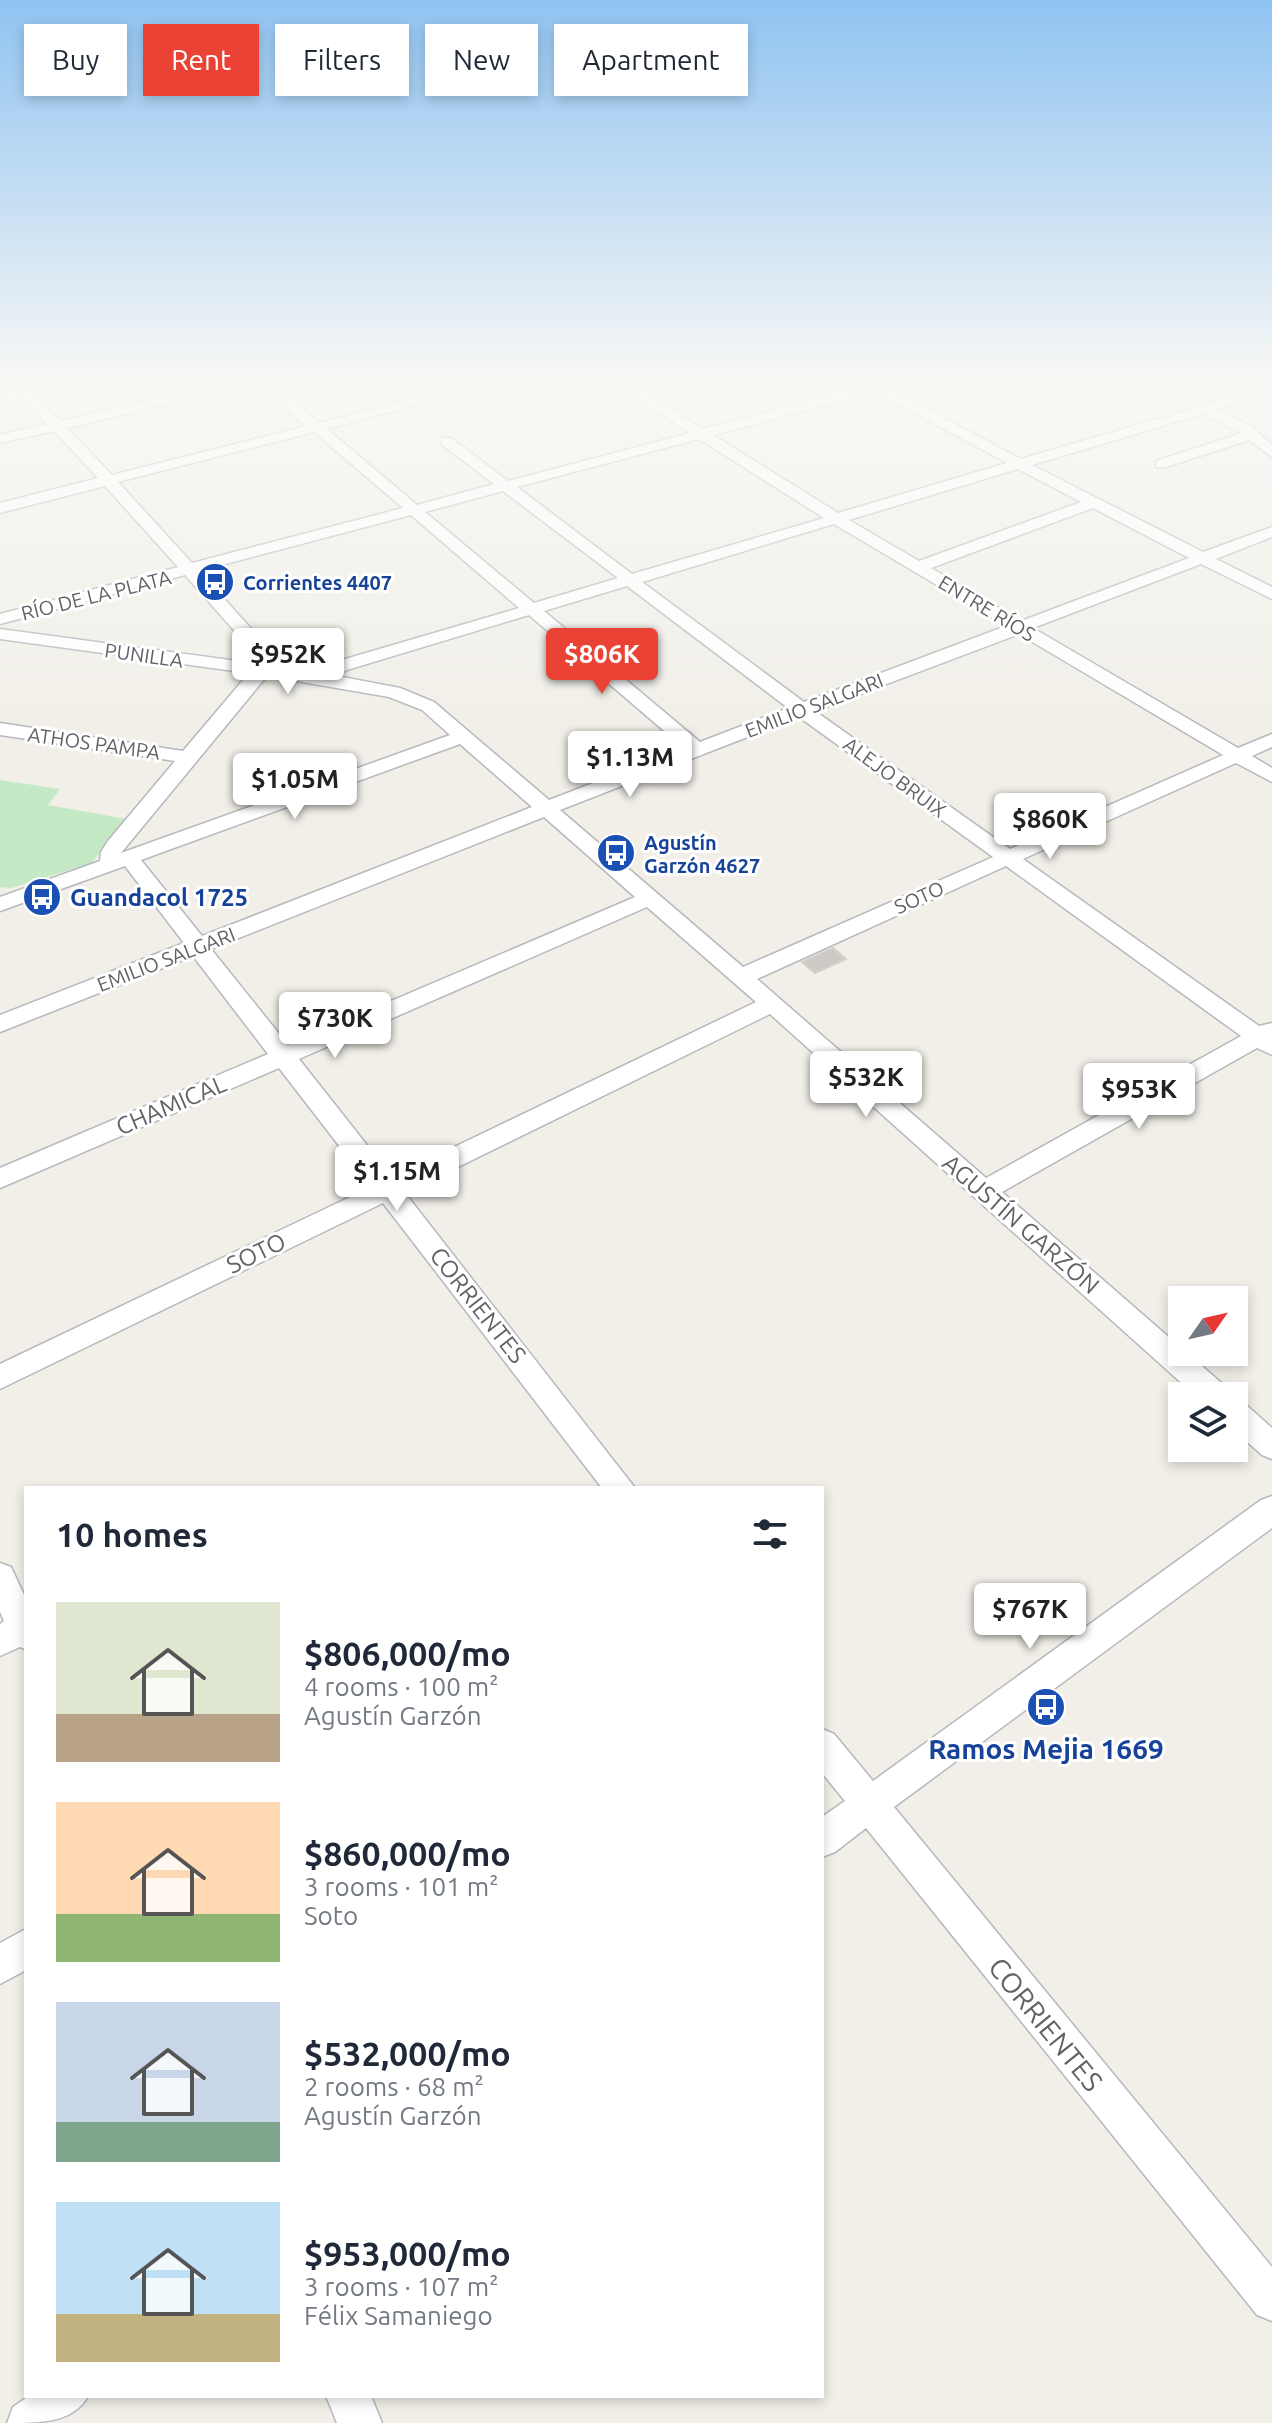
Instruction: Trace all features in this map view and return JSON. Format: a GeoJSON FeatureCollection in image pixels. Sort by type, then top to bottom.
{"type":"FeatureCollection","features":[{"type":"Feature","properties":{"kind":"street"},"geometry":{"type":"LineString","coordinates":[[0,508],[40,498]]}},
{"type":"Feature","properties":{"kind":"street"},"geometry":{"type":"LineString","coordinates":[[120,861],[111,852],[115,845],[187,757],[268,667],[270,660],[124,498]]}},
{"type":"Feature","properties":{"kind":"street"},"geometry":{"type":"LineString","coordinates":[[400,498],[697,749]]}},
{"type":"Feature","properties":{"kind":"street","name":"RÍO DE LA PLATA"},"geometry":{"type":"LineString","coordinates":[[0,619],[462,498]]}},
{"type":"Feature","properties":{"kind":"street","name":"ALEJO BRUIX"},"geometry":{"type":"LineString","coordinates":[[522,498],[802,710],[1006,857],[1267,1038]]}},
{"type":"Feature","properties":{"kind":"street","name":"ENTRE RÍOS"},"geometry":{"type":"LineString","coordinates":[[803,498],[1272,776]]}},
{"type":"Feature","properties":{"kind":"street"},"geometry":{"type":"LineString","coordinates":[[320,678],[341,666],[903,498]]}},
{"type":"Feature","properties":{"kind":"street"},"geometry":{"type":"LineString","coordinates":[[1084,498],[1272,594]]}},
{"type":"Feature","properties":{"kind":"street"},"geometry":{"type":"LineString","coordinates":[[917,567],[1093,503]]}},
{"type":"Feature","properties":{"kind":"street","name":"EMILIO SALGARI"},"geometry":{"type":"LineString","coordinates":[[0,1024],[697,749],[1272,532]]}},
{"type":"Feature","properties":{"kind":"street","name":"PUNILLA"},"geometry":{"type":"LineString","coordinates":[[4,639],[320,678],[394,692],[428,706],[464,736]]}},
{"type":"Feature","properties":{"kind":"street","name":"ATHOS PAMPA"},"geometry":{"type":"LineString","coordinates":[[0,729],[187,757]]}},
{"type":"Feature","properties":{"kind":"street"},"geometry":{"type":"LineString","coordinates":[[3,902],[464,736]]}},
{"type":"Feature","properties":{"kind":"street","name":"AGUSTÍN GARZÓN"},"geometry":{"type":"LineString","coordinates":[[464,736],[1200,1382]]}},
{"type":"Feature","properties":{"kind":"street","name":"SOTO"},"geometry":{"type":"LineString","coordinates":[[741,977],[1272,740]]}},
{"type":"Feature","properties":{"kind":"street","name":"CORRIENTES"},"geometry":{"type":"LineString","coordinates":[[120,861],[198,947],[618,1486]]}},
{"type":"Feature","properties":{"kind":"street","name":"CHAMICAL"},"geometry":{"type":"LineString","coordinates":[[0,1179],[650,898]]}},
{"type":"Feature","properties":{"kind":"street","name":"SOTO"},"geometry":{"type":"LineString","coordinates":[[0,1377],[772,1004]]}},
{"type":"Feature","properties":{"kind":"street"},"geometry":{"type":"LineString","coordinates":[[983,1191],[1267,1038]]}},
{"type":"Feature","properties":{"kind":"street"},"geometry":{"type":"LineString","coordinates":[[1248,1425],[1272,1446]]}},
{"type":"Feature","properties":{"kind":"street"},"geometry":{"type":"LineString","coordinates":[[824,1838],[1272,1510]]}},
{"type":"Feature","properties":{"kind":"street"},"geometry":{"type":"LineString","coordinates":[[0,1577],[16,1634]]}},
{"type":"Feature","properties":{"kind":"street","name":"CORRIENTES"},"geometry":{"type":"LineString","coordinates":[[824,1749],[1272,2300]]}},
{"type":"Feature","properties":{"kind":"street"},"geometry":{"type":"LineString","coordinates":[[0,1965],[24,1949]]}},
{"type":"Feature","properties":{"kind":"street"},"geometry":{"type":"LineString","coordinates":[[29,2423],[63,2398]]}},
{"type":"Feature","properties":{"kind":"street"},"geometry":{"type":"LineString","coordinates":[[349,2398],[360,2423]]}},
{"type":"Feature","properties":{"kind":"green space"},"geometry":{"type":"Polygon","coordinates":[[[0,780],[60,789],[48,805],[126,819],[92,863],[11,888],[0,887],[0,780]]]}},
{"type":"Feature","properties":{"kind":"building"},"geometry":{"type":"Polygon","coordinates":[[[833,948],[846,959],[815,973],[802,962],[833,948]]]}},
{"type":"Feature","properties":{"kind":"place","name":"Corrientes 4407"},"geometry":{"type":"Point","coordinates":[215,582]}},
{"type":"Feature","properties":{"kind":"place","name":"Agustín Garzón 4627"},"geometry":{"type":"Point","coordinates":[616,853]}},
{"type":"Feature","properties":{"kind":"place","name":"Guandacol 1725"},"geometry":{"type":"Point","coordinates":[42,897]}},
{"type":"Feature","properties":{"kind":"place","name":"Ramos Mejia 1669"},"geometry":{"type":"Point","coordinates":[1046,1707]}}]}
